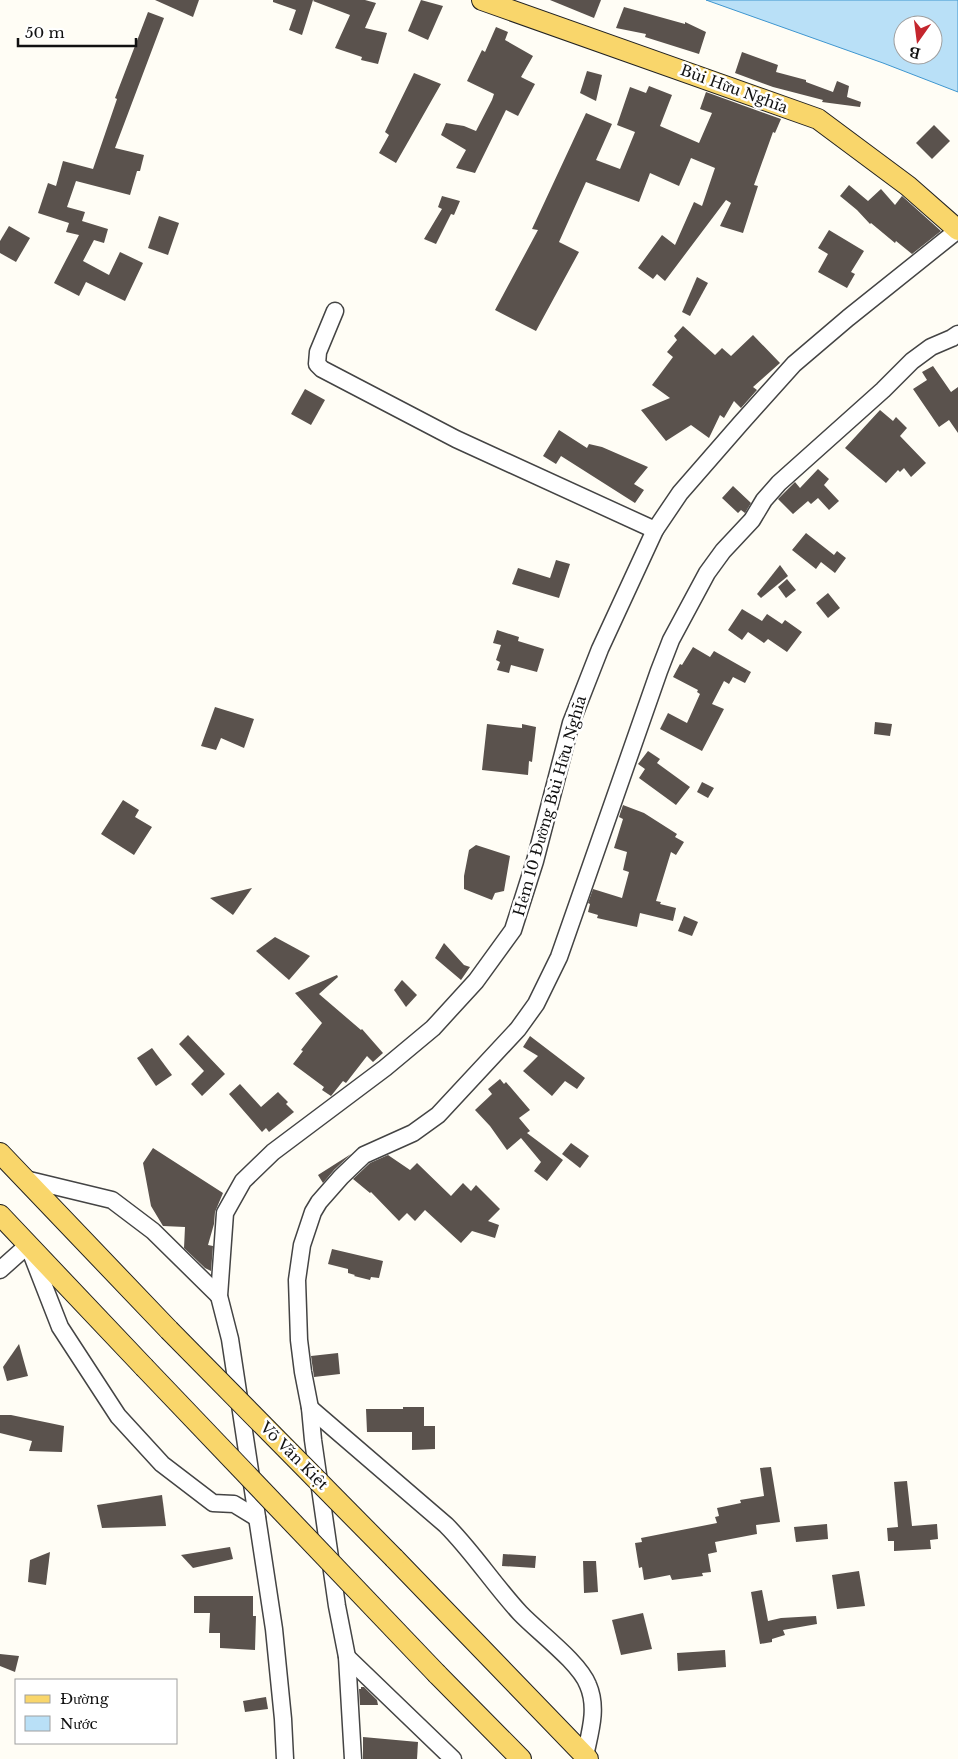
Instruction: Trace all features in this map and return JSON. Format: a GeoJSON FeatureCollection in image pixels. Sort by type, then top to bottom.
{"type":"FeatureCollection","features":[{"type":"Feature","properties":{"kind":"main road","name":"Bùi Hữu Nghĩa"},"geometry":{"type":"LineString","coordinates":[[482,0],[818,119],[908,186],[958,230]]}},
{"type":"Feature","properties":{"kind":"main road","name":"Võ Văn Kiệt"},"geometry":{"type":"LineString","coordinates":[[0,1153],[169,1330],[394,1558],[587,1758]]}},
{"type":"Feature","properties":{"kind":"main road"},"geometry":{"type":"LineString","coordinates":[[0,1215],[521,1759]]}},
{"type":"Feature","properties":{"kind":"street","name":"Hẻm 10 Đường Bùi Hữu Nghĩa"},"geometry":{"type":"LineString","coordinates":[[285,1759],[274,1629],[230,1339],[219,1296],[225,1213],[243,1181],[273,1152],[385,1068],[433,1028],[476,981],[513,930],[535,861],[571,723],[600,649],[655,530],[680,493],[794,364],[958,230]]}},
{"type":"Feature","properties":{"kind":"street"},"geometry":{"type":"LineString","coordinates":[[336,311],[318,352],[318,364],[322,369],[456,440],[655,530]]}},
{"type":"Feature","properties":{"kind":"street"},"geometry":{"type":"LineString","coordinates":[[353,1759],[347,1657],[336,1596],[299,1340],[297,1280],[302,1245],[313,1212],[319,1202],[341,1177],[364,1155],[413,1133],[438,1115],[518,1030],[536,1004],[559,957],[671,640],[707,573],[752,520],[764,500],[779,483],[883,390],[912,361],[931,347],[958,334]]}},
{"type":"Feature","properties":{"kind":"street"},"geometry":{"type":"LineString","coordinates":[[25,1180],[112,1200],[153,1231],[219,1296]]}},
{"type":"Feature","properties":{"kind":"street"},"geometry":{"type":"LineString","coordinates":[[0,1270],[28,1245],[60,1327],[118,1416],[162,1464],[213,1503],[234,1504],[257,1518]]}},
{"type":"Feature","properties":{"kind":"street"},"geometry":{"type":"LineString","coordinates":[[310,1408],[446,1525],[521,1614],[584,1676],[592,1695],[594,1706],[587,1758]]}},
{"type":"Feature","properties":{"kind":"street"},"geometry":{"type":"LineString","coordinates":[[347,1657],[454,1759]]}},
{"type":"Feature","properties":{"kind":"water"},"geometry":{"type":"Polygon","coordinates":[[[706,0],[958,0],[958,92],[883,63],[706,0]]]}},
{"type":"Feature","properties":{"kind":"building"},"geometry":{"type":"Polygon","coordinates":[[[155,0],[199,0],[193,17],[155,0]]]}},
{"type":"Feature","properties":{"kind":"building"},"geometry":{"type":"Polygon","coordinates":[[[273,0],[313,0],[302,35],[289,30],[296,10],[273,2],[273,0]]]}},
{"type":"Feature","properties":{"kind":"building"},"geometry":{"type":"Polygon","coordinates":[[[314,0],[365,0],[376,3],[365,28],[387,33],[378,64],[361,60],[362,57],[335,48],[350,15],[314,0]]]}},
{"type":"Feature","properties":{"kind":"building"},"geometry":{"type":"Polygon","coordinates":[[[421,0],[443,6],[428,40],[408,31],[421,0]]]}},
{"type":"Feature","properties":{"kind":"building"},"geometry":{"type":"Polygon","coordinates":[[[550,0],[601,0],[594,18],[550,0]]]}},
{"type":"Feature","properties":{"kind":"building"},"geometry":{"type":"Polygon","coordinates":[[[624,7],[685,24],[685,22],[706,32],[699,54],[645,37],[646,34],[616,28],[624,7]]]}},
{"type":"Feature","properties":{"kind":"building"},"geometry":{"type":"Polygon","coordinates":[[[148,12],[164,18],[115,148],[144,155],[140,171],[137,171],[130,195],[76,181],[67,207],[85,212],[82,221],[108,229],[104,243],[94,240],[83,261],[109,275],[120,252],[143,263],[125,301],[86,282],[79,296],[54,283],[79,235],[66,232],[69,223],[38,213],[48,183],[56,186],[63,161],[93,169],[117,99],[115,98],[148,12]]]}},
{"type":"Feature","properties":{"kind":"building"},"geometry":{"type":"Polygon","coordinates":[[[496,27],[508,32],[505,40],[533,56],[521,77],[535,84],[518,116],[506,110],[475,173],[456,168],[466,150],[441,135],[446,123],[464,126],[476,131],[492,100],[494,94],[467,81],[482,50],[485,52],[496,27]]]}},
{"type":"Feature","properties":{"kind":"building"},"geometry":{"type":"Polygon","coordinates":[[[742,52],[778,65],[776,72],[806,80],[806,82],[833,92],[837,81],[849,86],[847,97],[861,102],[860,107],[822,102],[823,100],[773,87],[735,73],[742,52]]]}},
{"type":"Feature","properties":{"kind":"building"},"geometry":{"type":"Polygon","coordinates":[[[587,71],[602,75],[596,101],[580,93],[587,71]]]}},
{"type":"Feature","properties":{"kind":"building"},"geometry":{"type":"Polygon","coordinates":[[[414,73],[441,84],[396,163],[379,153],[389,135],[385,132],[414,73]]]}},
{"type":"Feature","properties":{"kind":"building"},"geometry":{"type":"Polygon","coordinates":[[[649,86],[672,95],[660,126],[699,143],[712,113],[700,109],[706,92],[781,119],[775,133],[773,132],[754,185],[758,186],[743,233],[720,226],[731,203],[726,200],[665,281],[657,274],[653,279],[638,268],[662,235],[675,245],[694,202],[702,206],[715,168],[691,158],[679,186],[650,173],[639,202],[586,182],[559,242],[579,252],[536,331],[495,310],[538,230],[532,229],[586,113],[612,124],[596,160],[620,169],[635,132],[617,125],[630,87],[646,93],[649,86]]]}},
{"type":"Feature","properties":{"kind":"building"},"geometry":{"type":"Polygon","coordinates":[[[934,125],[950,141],[932,159],[916,143],[934,125]]]}},
{"type":"Feature","properties":{"kind":"building"},"geometry":{"type":"Polygon","coordinates":[[[849,185],[868,201],[881,189],[895,205],[902,196],[941,231],[912,254],[870,224],[840,196],[849,185]]]}},
{"type":"Feature","properties":{"kind":"building"},"geometry":{"type":"Polygon","coordinates":[[[442,196],[460,201],[454,215],[451,214],[436,244],[424,239],[442,209],[438,207],[442,196]]]}},
{"type":"Feature","properties":{"kind":"building"},"geometry":{"type":"Polygon","coordinates":[[[159,216],[179,223],[168,255],[148,248],[159,216]]]}},
{"type":"Feature","properties":{"kind":"building"},"geometry":{"type":"Polygon","coordinates":[[[9,226],[30,238],[16,262],[0,253],[0,241],[9,226]]]}},
{"type":"Feature","properties":{"kind":"building"},"geometry":{"type":"Polygon","coordinates":[[[829,230],[864,251],[851,272],[855,274],[847,288],[818,272],[828,254],[818,248],[829,230]]]}},
{"type":"Feature","properties":{"kind":"building"},"geometry":{"type":"Polygon","coordinates":[[[697,277],[708,283],[690,316],[682,312],[697,277]]]}},
{"type":"Feature","properties":{"kind":"building"},"geometry":{"type":"Polygon","coordinates":[[[683,326],[715,355],[722,348],[731,356],[753,335],[780,363],[753,387],[757,390],[741,408],[734,401],[724,418],[720,415],[709,438],[691,425],[666,441],[641,410],[670,398],[652,385],[673,357],[667,352],[677,340],[674,336],[683,326]]]}},
{"type":"Feature","properties":{"kind":"building"},"geometry":{"type":"Polygon","coordinates":[[[933,366],[951,392],[958,387],[958,433],[949,420],[939,427],[913,389],[927,380],[922,372],[933,366]]]}},
{"type":"Feature","properties":{"kind":"building"},"geometry":{"type":"Polygon","coordinates":[[[305,389],[325,400],[311,425],[291,414],[305,389]]]}},
{"type":"Feature","properties":{"kind":"building"},"geometry":{"type":"Polygon","coordinates":[[[880,410],[893,421],[896,417],[907,428],[900,436],[926,463],[911,477],[904,468],[900,472],[898,470],[886,483],[845,448],[880,410]]]}},
{"type":"Feature","properties":{"kind":"building"},"geometry":{"type":"Polygon","coordinates":[[[559,430],[587,448],[589,444],[602,447],[648,467],[634,484],[644,490],[635,503],[561,456],[556,464],[543,456],[559,430]]]}},
{"type":"Feature","properties":{"kind":"building"},"geometry":{"type":"Polygon","coordinates":[[[818,469],[829,479],[824,485],[839,501],[829,510],[818,498],[811,504],[808,501],[793,514],[778,499],[795,482],[800,488],[818,469]]]}},
{"type":"Feature","properties":{"kind":"building"},"geometry":{"type":"Polygon","coordinates":[[[733,486],[751,503],[745,513],[741,510],[738,513],[722,498],[733,486]]]}},
{"type":"Feature","properties":{"kind":"building"},"geometry":{"type":"Polygon","coordinates":[[[806,533],[834,555],[837,551],[846,558],[835,573],[821,562],[816,569],[792,550],[806,533]]]}},
{"type":"Feature","properties":{"kind":"building"},"geometry":{"type":"Polygon","coordinates":[[[556,560],[570,564],[559,598],[512,584],[518,568],[550,578],[556,560]]]}},
{"type":"Feature","properties":{"kind":"building"},"geometry":{"type":"Polygon","coordinates":[[[780,565],[788,576],[761,598],[757,594],[780,565]]]}},
{"type":"Feature","properties":{"kind":"building"},"geometry":{"type":"Polygon","coordinates":[[[787,579],[796,590],[786,598],[778,587],[787,579]]]}},
{"type":"Feature","properties":{"kind":"building"},"geometry":{"type":"Polygon","coordinates":[[[828,593],[840,608],[828,618],[816,603],[828,593]]]}},
{"type":"Feature","properties":{"kind":"building"},"geometry":{"type":"Polygon","coordinates":[[[742,609],[762,621],[767,614],[782,624],[785,620],[802,632],[787,652],[768,639],[764,643],[748,632],[742,640],[728,630],[742,609]]]}},
{"type":"Feature","properties":{"kind":"building"},"geometry":{"type":"Polygon","coordinates":[[[497,630],[519,637],[518,641],[544,649],[537,672],[511,665],[509,673],[497,670],[500,662],[496,660],[501,645],[493,643],[497,630]]]}},
{"type":"Feature","properties":{"kind":"building"},"geometry":{"type":"Polygon","coordinates":[[[693,647],[710,657],[714,651],[751,672],[745,683],[733,677],[729,684],[724,681],[712,704],[724,709],[702,751],[660,729],[668,713],[687,723],[700,694],[697,692],[698,690],[673,677],[693,647]]]}},
{"type":"Feature","properties":{"kind":"building"},"geometry":{"type":"Polygon","coordinates":[[[215,707],[254,719],[244,748],[221,738],[216,750],[201,746],[215,707]]]}},
{"type":"Feature","properties":{"kind":"building"},"geometry":{"type":"Polygon","coordinates":[[[875,722],[892,724],[890,736],[874,734],[875,722]]]}},
{"type":"Feature","properties":{"kind":"building"},"geometry":{"type":"Polygon","coordinates":[[[487,724],[522,728],[522,724],[536,727],[532,762],[529,761],[528,775],[482,770],[487,724]]]}},
{"type":"Feature","properties":{"kind":"building"},"geometry":{"type":"Polygon","coordinates":[[[648,751],[660,759],[657,763],[690,787],[676,805],[639,778],[645,769],[638,764],[648,751]]]}},
{"type":"Feature","properties":{"kind":"building"},"geometry":{"type":"Polygon","coordinates":[[[702,782],[714,788],[708,798],[697,792],[702,782]]]}},
{"type":"Feature","properties":{"kind":"building"},"geometry":{"type":"Polygon","coordinates":[[[123,800],[139,810],[135,817],[152,827],[134,855],[101,834],[123,800]]]}},
{"type":"Feature","properties":{"kind":"building"},"geometry":{"type":"Polygon","coordinates":[[[623,805],[644,813],[677,834],[675,837],[684,842],[676,855],[671,852],[656,901],[661,902],[660,904],[676,908],[673,921],[640,913],[637,927],[597,918],[598,915],[588,912],[590,904],[588,903],[593,889],[622,898],[629,872],[623,870],[627,852],[614,848],[623,819],[619,817],[623,805]]]}},
{"type":"Feature","properties":{"kind":"building"},"geometry":{"type":"Polygon","coordinates":[[[476,845],[510,856],[504,891],[495,893],[492,900],[464,889],[464,876],[469,850],[476,845]]]}},
{"type":"Feature","properties":{"kind":"building"},"geometry":{"type":"Polygon","coordinates":[[[252,888],[233,915],[210,898],[252,888]]]}},
{"type":"Feature","properties":{"kind":"building"},"geometry":{"type":"Polygon","coordinates":[[[684,916],[698,922],[692,936],[678,931],[684,916]]]}},
{"type":"Feature","properties":{"kind":"building"},"geometry":{"type":"Polygon","coordinates":[[[275,937],[310,956],[289,980],[256,951],[275,937]]]}},
{"type":"Feature","properties":{"kind":"building"},"geometry":{"type":"Polygon","coordinates":[[[444,943],[464,965],[470,967],[461,980],[435,958],[444,943]]]}},
{"type":"Feature","properties":{"kind":"building"},"geometry":{"type":"Polygon","coordinates":[[[337,975],[338,977],[319,994],[362,1029],[383,1053],[373,1062],[367,1056],[346,1083],[343,1081],[331,1096],[322,1090],[324,1087],[293,1064],[303,1051],[301,1050],[322,1023],[295,993],[337,975]]]}},
{"type":"Feature","properties":{"kind":"building"},"geometry":{"type":"Polygon","coordinates":[[[402,980],[417,995],[406,1007],[394,990],[402,980]]]}},
{"type":"Feature","properties":{"kind":"building"},"geometry":{"type":"Polygon","coordinates":[[[188,1035],[225,1074],[202,1096],[191,1084],[204,1071],[179,1044],[188,1035]]]}},
{"type":"Feature","properties":{"kind":"building"},"geometry":{"type":"Polygon","coordinates":[[[530,1036],[585,1078],[577,1089],[565,1081],[552,1096],[523,1071],[538,1056],[523,1047],[530,1036]]]}},
{"type":"Feature","properties":{"kind":"building"},"geometry":{"type":"Polygon","coordinates":[[[152,1048],[172,1075],[156,1086],[137,1058],[152,1048]]]}},
{"type":"Feature","properties":{"kind":"building"},"geometry":{"type":"Polygon","coordinates":[[[500,1079],[504,1084],[506,1082],[530,1110],[519,1118],[530,1131],[527,1133],[563,1160],[547,1181],[534,1171],[541,1162],[521,1138],[507,1150],[490,1126],[475,1110],[492,1094],[488,1089],[500,1079]]]}},
{"type":"Feature","properties":{"kind":"building"},"geometry":{"type":"Polygon","coordinates":[[[240,1084],[261,1107],[278,1092],[288,1102],[286,1104],[294,1112],[269,1132],[266,1128],[262,1132],[229,1094],[240,1084]]]}},
{"type":"Feature","properties":{"kind":"building"},"geometry":{"type":"Polygon","coordinates":[[[571,1143],[589,1156],[580,1168],[562,1154],[571,1143]]]}},
{"type":"Feature","properties":{"kind":"building"},"geometry":{"type":"Polygon","coordinates":[[[153,1148],[223,1193],[215,1212],[214,1224],[208,1245],[213,1246],[211,1271],[205,1268],[184,1248],[185,1227],[163,1226],[151,1206],[143,1163],[153,1148]]]}},
{"type":"Feature","properties":{"kind":"building"},"geometry":{"type":"Polygon","coordinates":[[[351,1154],[334,1170],[323,1183],[318,1175],[351,1154]]]}},
{"type":"Feature","properties":{"kind":"building"},"geometry":{"type":"Polygon","coordinates":[[[388,1155],[410,1170],[417,1163],[451,1196],[463,1183],[471,1191],[476,1185],[500,1209],[488,1221],[499,1225],[495,1238],[472,1231],[461,1243],[425,1210],[415,1221],[407,1213],[399,1221],[371,1192],[353,1179],[370,1163],[388,1155]]]}},
{"type":"Feature","properties":{"kind":"building"},"geometry":{"type":"Polygon","coordinates":[[[332,1249],[383,1261],[379,1278],[371,1277],[370,1280],[354,1276],[348,1273],[348,1269],[328,1264],[332,1249]]]}},
{"type":"Feature","properties":{"kind":"building"},"geometry":{"type":"Polygon","coordinates":[[[19,1344],[28,1376],[7,1381],[3,1367],[19,1344]]]}},
{"type":"Feature","properties":{"kind":"building"},"geometry":{"type":"Polygon","coordinates":[[[338,1353],[340,1374],[314,1377],[311,1356],[338,1353]]]}},
{"type":"Feature","properties":{"kind":"building"},"geometry":{"type":"Polygon","coordinates":[[[403,1407],[424,1407],[424,1426],[435,1426],[435,1449],[412,1450],[412,1432],[367,1432],[366,1409],[403,1409],[403,1407]]]}},
{"type":"Feature","properties":{"kind":"building"},"geometry":{"type":"Polygon","coordinates":[[[0,1415],[11,1415],[64,1426],[62,1452],[29,1451],[32,1441],[0,1433],[0,1415]]]}},
{"type":"Feature","properties":{"kind":"building"},"geometry":{"type":"Polygon","coordinates":[[[771,1467],[780,1522],[756,1525],[757,1534],[715,1542],[717,1552],[708,1554],[711,1572],[702,1573],[703,1576],[672,1580],[670,1575],[644,1580],[642,1567],[639,1568],[635,1543],[642,1542],[641,1538],[717,1523],[715,1517],[719,1516],[717,1508],[741,1503],[740,1500],[764,1496],[760,1468],[771,1467]]]}},
{"type":"Feature","properties":{"kind":"building"},"geometry":{"type":"Polygon","coordinates":[[[907,1481],[912,1526],[937,1524],[938,1539],[930,1540],[931,1549],[894,1551],[894,1541],[888,1541],[887,1528],[898,1527],[894,1482],[907,1481]]]}},
{"type":"Feature","properties":{"kind":"building"},"geometry":{"type":"Polygon","coordinates":[[[162,1495],[166,1526],[102,1528],[97,1505],[162,1495]]]}},
{"type":"Feature","properties":{"kind":"building"},"geometry":{"type":"Polygon","coordinates":[[[827,1524],[828,1539],[796,1542],[794,1527],[827,1524]]]}},
{"type":"Feature","properties":{"kind":"building"},"geometry":{"type":"Polygon","coordinates":[[[230,1547],[233,1559],[193,1568],[181,1555],[230,1547]]]}},
{"type":"Feature","properties":{"kind":"building"},"geometry":{"type":"Polygon","coordinates":[[[50,1552],[46,1585],[28,1582],[30,1560],[50,1552]]]}},
{"type":"Feature","properties":{"kind":"building"},"geometry":{"type":"Polygon","coordinates":[[[503,1554],[536,1556],[535,1568],[502,1566],[503,1554]]]}},
{"type":"Feature","properties":{"kind":"building"},"geometry":{"type":"Polygon","coordinates":[[[583,1561],[596,1561],[598,1592],[584,1593],[583,1561]]]}},
{"type":"Feature","properties":{"kind":"building"},"geometry":{"type":"Polygon","coordinates":[[[859,1571],[865,1606],[837,1609],[832,1575],[859,1571]]]}},
{"type":"Feature","properties":{"kind":"building"},"geometry":{"type":"Polygon","coordinates":[[[762,1590],[768,1621],[781,1618],[816,1616],[817,1624],[783,1630],[785,1635],[772,1639],[772,1642],[760,1644],[751,1592],[762,1590]]]}},
{"type":"Feature","properties":{"kind":"building"},"geometry":{"type":"Polygon","coordinates":[[[194,1596],[253,1596],[253,1616],[256,1616],[255,1650],[220,1648],[220,1633],[209,1633],[210,1613],[194,1613],[194,1596]]]}},
{"type":"Feature","properties":{"kind":"building"},"geometry":{"type":"Polygon","coordinates":[[[643,1613],[652,1649],[621,1655],[612,1620],[643,1613]]]}},
{"type":"Feature","properties":{"kind":"building"},"geometry":{"type":"Polygon","coordinates":[[[725,1650],[726,1667],[678,1671],[677,1653],[725,1650]]]}},
{"type":"Feature","properties":{"kind":"building"},"geometry":{"type":"Polygon","coordinates":[[[0,1654],[19,1656],[15,1672],[0,1666],[0,1654]]]}},
{"type":"Feature","properties":{"kind":"building"},"geometry":{"type":"Polygon","coordinates":[[[364,1687],[377,1700],[378,1705],[360,1705],[359,1689],[364,1687]]]}},
{"type":"Feature","properties":{"kind":"building"},"geometry":{"type":"Polygon","coordinates":[[[266,1697],[268,1709],[245,1712],[243,1701],[266,1697]]]}},
{"type":"Feature","properties":{"kind":"building"},"geometry":{"type":"Polygon","coordinates":[[[363,1737],[418,1742],[417,1759],[363,1759],[363,1737]]]}}]}
